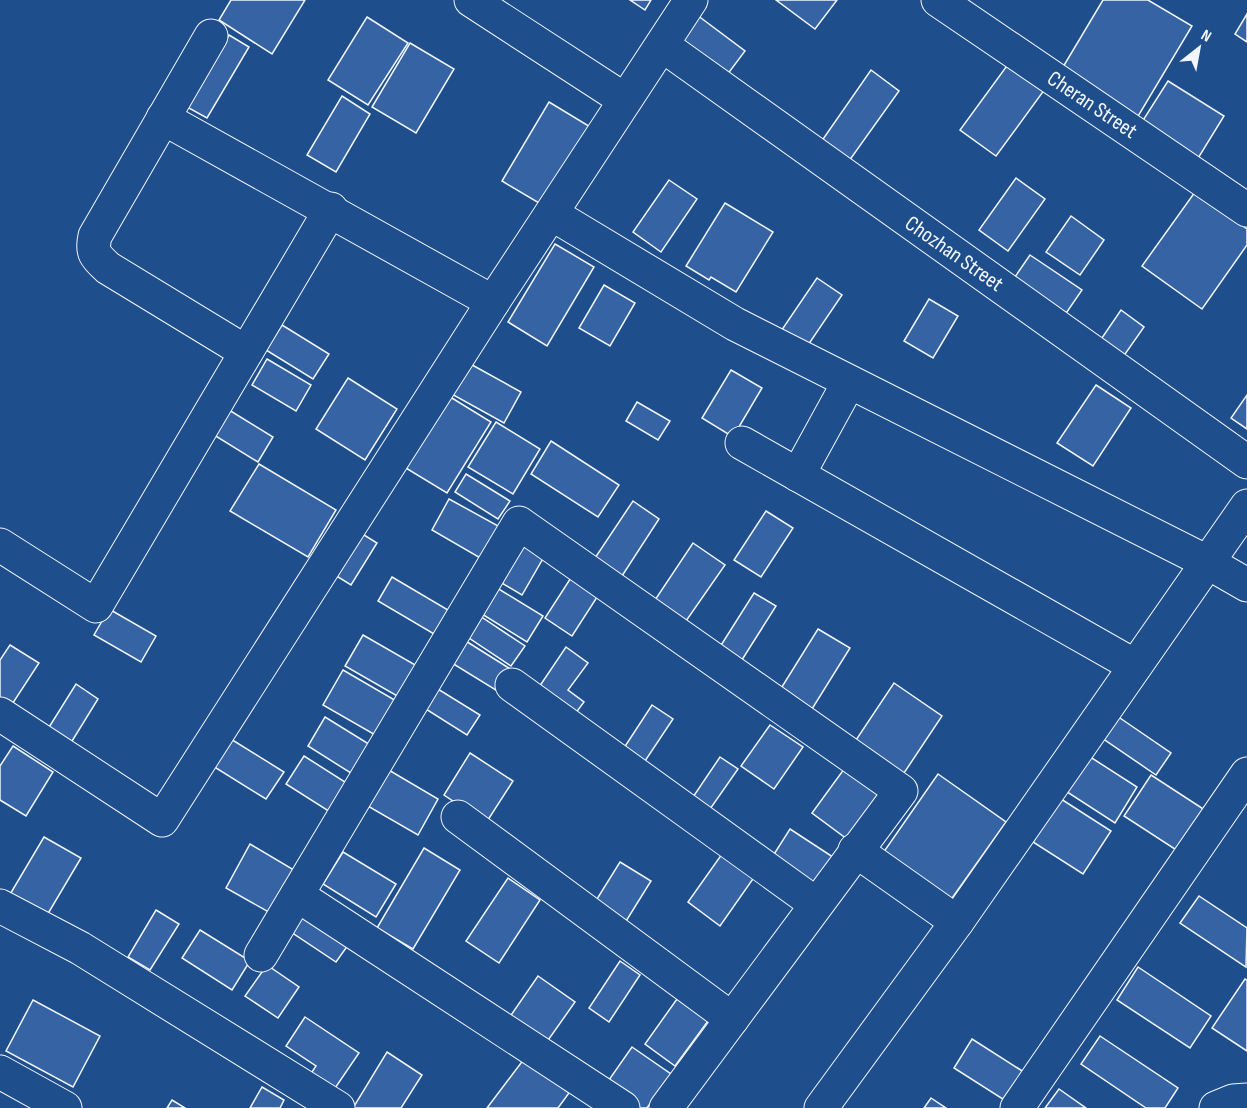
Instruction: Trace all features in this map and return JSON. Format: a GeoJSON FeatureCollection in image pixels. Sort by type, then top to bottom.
{"type":"FeatureCollection","features":[{"type":"Feature","properties":{"kind":"street"},"geometry":{"type":"LineString","coordinates":[[471,0],[625,100]]}},
{"type":"Feature","properties":{"kind":"street"},"geometry":{"type":"LineString","coordinates":[[0,714],[162,820],[493,302],[691,0]]}},
{"type":"Feature","properties":{"kind":"street","name":"Cheran Street"},"geometry":{"type":"LineString","coordinates":[[938,0],[1247,210]]}},
{"type":"Feature","properties":{"kind":"street"},"geometry":{"type":"LineString","coordinates":[[211,36],[94,236],[92,248],[95,257],[108,268],[246,352]]}},
{"type":"Feature","properties":{"kind":"street","name":"Chozhan Street"},"geometry":{"type":"LineString","coordinates":[[662,45],[1247,462]]}},
{"type":"Feature","properties":{"kind":"street"},"geometry":{"type":"LineString","coordinates":[[163,118],[331,209],[493,302]]}},
{"type":"Feature","properties":{"kind":"street"},"geometry":{"type":"LineString","coordinates":[[0,545],[96,606],[331,209]]}},
{"type":"Feature","properties":{"kind":"street"},"geometry":{"type":"LineString","coordinates":[[552,214],[735,324],[1207,562],[1247,585]]}},
{"type":"Feature","properties":{"kind":"street"},"geometry":{"type":"LineString","coordinates":[[798,475],[849,382]]}},
{"type":"Feature","properties":{"kind":"street"},"geometry":{"type":"LineString","coordinates":[[742,443],[1135,666]]}},
{"type":"Feature","properties":{"kind":"street"},"geometry":{"type":"LineString","coordinates":[[821,1108],[957,922],[1247,506]]}},
{"type":"Feature","properties":{"kind":"street"},"geometry":{"type":"LineString","coordinates":[[261,955],[519,523],[901,791],[855,850],[666,1108]]}},
{"type":"Feature","properties":{"kind":"street"},"geometry":{"type":"LineString","coordinates":[[512,685],[816,904]]}},
{"type":"Feature","properties":{"kind":"street"},"geometry":{"type":"LineString","coordinates":[[1017,1108],[1247,774]]}},
{"type":"Feature","properties":{"kind":"street"},"geometry":{"type":"LineString","coordinates":[[458,817],[732,1019]]}},
{"type":"Feature","properties":{"kind":"street"},"geometry":{"type":"LineString","coordinates":[[855,850],[957,922]]}},
{"type":"Feature","properties":{"kind":"street"},"geometry":{"type":"LineString","coordinates":[[297,895],[623,1108]]}},
{"type":"Feature","properties":{"kind":"street"},"geometry":{"type":"LineString","coordinates":[[0,906],[80,948],[338,1108]]}},
{"type":"Feature","properties":{"kind":"street"},"geometry":{"type":"LineString","coordinates":[[0,1072],[64,1108]]}},
{"type":"Feature","properties":{"kind":"street"},"geometry":{"type":"LineString","coordinates":[[1216,1108],[1233,1101],[1247,1100]]}},
{"type":"Feature","properties":{"kind":"building"},"geometry":{"type":"Polygon","coordinates":[[[231,0],[305,0],[272,54],[219,20],[231,0]]]}},
{"type":"Feature","properties":{"kind":"building"},"geometry":{"type":"Polygon","coordinates":[[[630,0],[651,0],[645,10],[630,0]]]}},
{"type":"Feature","properties":{"kind":"building"},"geometry":{"type":"Polygon","coordinates":[[[776,0],[837,0],[815,29],[776,0]]]}},
{"type":"Feature","properties":{"kind":"building"},"geometry":{"type":"Polygon","coordinates":[[[1103,0],[1148,0],[1192,26],[1137,118],[1060,72],[1103,0]]]}},
{"type":"Feature","properties":{"kind":"building"},"geometry":{"type":"Polygon","coordinates":[[[693,12],[745,51],[724,79],[672,40],[693,12]]]}},
{"type":"Feature","properties":{"kind":"building"},"geometry":{"type":"Polygon","coordinates":[[[1247,14],[1247,42],[1235,34],[1247,14]]]}},
{"type":"Feature","properties":{"kind":"building"},"geometry":{"type":"Polygon","coordinates":[[[367,17],[408,43],[368,105],[328,80],[367,17]]]}},
{"type":"Feature","properties":{"kind":"building"},"geometry":{"type":"Polygon","coordinates":[[[229,35],[249,47],[207,118],[187,107],[229,35]]]}},
{"type":"Feature","properties":{"kind":"building"},"geometry":{"type":"Polygon","coordinates":[[[410,43],[454,69],[416,133],[372,107],[410,43]]]}},
{"type":"Feature","properties":{"kind":"building"},"geometry":{"type":"Polygon","coordinates":[[[1009,63],[1045,89],[996,156],[960,130],[1009,63]]]}},
{"type":"Feature","properties":{"kind":"building"},"geometry":{"type":"Polygon","coordinates":[[[871,70],[899,91],[849,161],[821,142],[871,70]]]}},
{"type":"Feature","properties":{"kind":"building"},"geometry":{"type":"Polygon","coordinates":[[[1168,81],[1224,116],[1197,160],[1140,125],[1168,81]]]}},
{"type":"Feature","properties":{"kind":"building"},"geometry":{"type":"Polygon","coordinates":[[[342,96],[370,114],[336,172],[307,155],[342,96]]]}},
{"type":"Feature","properties":{"kind":"building"},"geometry":{"type":"Polygon","coordinates":[[[549,102],[592,128],[544,206],[502,181],[549,102]]]}},
{"type":"Feature","properties":{"kind":"building"},"geometry":{"type":"Polygon","coordinates":[[[1016,178],[1045,199],[1008,251],[979,230],[1016,178]]]}},
{"type":"Feature","properties":{"kind":"building"},"geometry":{"type":"Polygon","coordinates":[[[669,180],[697,199],[661,252],[633,232],[669,180]]]}},
{"type":"Feature","properties":{"kind":"building"},"geometry":{"type":"Polygon","coordinates":[[[1195,192],[1247,229],[1247,245],[1202,309],[1142,266],[1195,192]]]}},
{"type":"Feature","properties":{"kind":"building"},"geometry":{"type":"Polygon","coordinates":[[[725,203],[773,232],[736,292],[711,277],[709,280],[686,266],[725,203]]]}},
{"type":"Feature","properties":{"kind":"building"},"geometry":{"type":"Polygon","coordinates":[[[1071,216],[1104,240],[1080,275],[1046,252],[1071,216]]]}},
{"type":"Feature","properties":{"kind":"building"},"geometry":{"type":"Polygon","coordinates":[[[555,244],[594,267],[547,346],[508,322],[555,244]]]}},
{"type":"Feature","properties":{"kind":"building"},"geometry":{"type":"Polygon","coordinates":[[[1030,255],[1082,290],[1058,325],[1006,290],[1030,255]]]}},
{"type":"Feature","properties":{"kind":"building"},"geometry":{"type":"Polygon","coordinates":[[[817,278],[842,295],[802,354],[777,337],[817,278]]]}},
{"type":"Feature","properties":{"kind":"building"},"geometry":{"type":"Polygon","coordinates":[[[604,285],[635,303],[610,346],[579,328],[604,285]]]}},
{"type":"Feature","properties":{"kind":"building"},"geometry":{"type":"Polygon","coordinates":[[[929,299],[958,316],[933,358],[904,341],[929,299]]]}},
{"type":"Feature","properties":{"kind":"building"},"geometry":{"type":"Polygon","coordinates":[[[1121,310],[1144,327],[1116,367],[1093,351],[1121,310]]]}},
{"type":"Feature","properties":{"kind":"building"},"geometry":{"type":"Polygon","coordinates":[[[282,325],[329,354],[313,379],[266,350],[282,325]]]}},
{"type":"Feature","properties":{"kind":"building"},"geometry":{"type":"Polygon","coordinates":[[[267,359],[311,385],[296,411],[252,385],[267,359]]]}},
{"type":"Feature","properties":{"kind":"building"},"geometry":{"type":"Polygon","coordinates":[[[465,361],[521,392],[504,423],[448,392],[465,361]]]}},
{"type":"Feature","properties":{"kind":"building"},"geometry":{"type":"Polygon","coordinates":[[[731,370],[762,388],[733,437],[702,418],[731,370]]]}},
{"type":"Feature","properties":{"kind":"building"},"geometry":{"type":"Polygon","coordinates":[[[348,378],[397,409],[365,460],[316,429],[348,378]]]}},
{"type":"Feature","properties":{"kind":"building"},"geometry":{"type":"Polygon","coordinates":[[[1096,385],[1131,408],[1093,466],[1057,443],[1096,385]]]}},
{"type":"Feature","properties":{"kind":"building"},"geometry":{"type":"Polygon","coordinates":[[[447,395],[491,422],[447,493],[396,462],[447,395]]]}},
{"type":"Feature","properties":{"kind":"building"},"geometry":{"type":"Polygon","coordinates":[[[1247,395],[1247,429],[1231,418],[1247,395]]]}},
{"type":"Feature","properties":{"kind":"building"},"geometry":{"type":"Polygon","coordinates":[[[637,402],[670,421],[658,440],[626,421],[637,402]]]}},
{"type":"Feature","properties":{"kind":"building"},"geometry":{"type":"Polygon","coordinates":[[[229,410],[273,437],[258,462],[214,435],[229,410]]]}},
{"type":"Feature","properties":{"kind":"building"},"geometry":{"type":"Polygon","coordinates":[[[496,422],[540,449],[513,494],[468,467],[496,422]]]}},
{"type":"Feature","properties":{"kind":"building"},"geometry":{"type":"Polygon","coordinates":[[[551,441],[619,485],[598,517],[531,474],[551,441]]]}},
{"type":"Feature","properties":{"kind":"building"},"geometry":{"type":"Polygon","coordinates":[[[259,464],[336,510],[308,557],[230,511],[259,464]]]}},
{"type":"Feature","properties":{"kind":"building"},"geometry":{"type":"Polygon","coordinates":[[[466,474],[510,501],[498,519],[455,492],[466,474]]]}},
{"type":"Feature","properties":{"kind":"building"},"geometry":{"type":"Polygon","coordinates":[[[449,499],[500,527],[482,559],[432,530],[449,499]]]}},
{"type":"Feature","properties":{"kind":"building"},"geometry":{"type":"Polygon","coordinates":[[[633,501],[659,519],[622,576],[595,558],[633,501]]]}},
{"type":"Feature","properties":{"kind":"building"},"geometry":{"type":"Polygon","coordinates":[[[766,511],[793,528],[761,577],[734,560],[766,511]]]}},
{"type":"Feature","properties":{"kind":"building"},"geometry":{"type":"Polygon","coordinates":[[[356,530],[377,543],[351,585],[330,572],[356,530]]]}},
{"type":"Feature","properties":{"kind":"building"},"geometry":{"type":"Polygon","coordinates":[[[518,539],[545,555],[522,595],[495,579],[518,539]]]}},
{"type":"Feature","properties":{"kind":"building"},"geometry":{"type":"Polygon","coordinates":[[[693,543],[725,565],[686,621],[655,600],[693,543]]]}},
{"type":"Feature","properties":{"kind":"building"},"geometry":{"type":"Polygon","coordinates":[[[574,573],[601,591],[572,636],[545,618],[574,573]]]}},
{"type":"Feature","properties":{"kind":"building"},"geometry":{"type":"Polygon","coordinates":[[[392,577],[448,610],[434,634],[378,601],[392,577]]]}},
{"type":"Feature","properties":{"kind":"building"},"geometry":{"type":"Polygon","coordinates":[[[492,585],[543,616],[527,642],[477,611],[492,585]]]}},
{"type":"Feature","properties":{"kind":"building"},"geometry":{"type":"Polygon","coordinates":[[[754,593],[776,606],[740,663],[718,650],[754,593]]]}},
{"type":"Feature","properties":{"kind":"building"},"geometry":{"type":"Polygon","coordinates":[[[109,609],[156,636],[141,662],[94,635],[109,609]]]}},
{"type":"Feature","properties":{"kind":"building"},"geometry":{"type":"Polygon","coordinates":[[[477,614],[525,646],[511,666],[463,634],[477,614]]]}},
{"type":"Feature","properties":{"kind":"building"},"geometry":{"type":"Polygon","coordinates":[[[818,629],[850,648],[812,709],[780,690],[818,629]]]}},
{"type":"Feature","properties":{"kind":"building"},"geometry":{"type":"Polygon","coordinates":[[[363,635],[417,666],[399,697],[345,666],[363,635]]]}},
{"type":"Feature","properties":{"kind":"building"},"geometry":{"type":"Polygon","coordinates":[[[461,638],[512,670],[499,692],[447,660],[461,638]]]}},
{"type":"Feature","properties":{"kind":"building"},"geometry":{"type":"Polygon","coordinates":[[[10,645],[39,663],[9,709],[0,703],[0,660],[10,645]]]}},
{"type":"Feature","properties":{"kind":"building"},"geometry":{"type":"Polygon","coordinates":[[[566,647],[588,663],[568,690],[584,702],[572,718],[535,693],[566,647]]]}},
{"type":"Feature","properties":{"kind":"building"},"geometry":{"type":"Polygon","coordinates":[[[343,670],[398,702],[377,736],[323,705],[343,670]]]}},
{"type":"Feature","properties":{"kind":"building"},"geometry":{"type":"Polygon","coordinates":[[[894,683],[942,716],[902,776],[854,743],[894,683]]]}},
{"type":"Feature","properties":{"kind":"building"},"geometry":{"type":"Polygon","coordinates":[[[76,684],[98,699],[69,746],[46,732],[76,684]]]}},
{"type":"Feature","properties":{"kind":"building"},"geometry":{"type":"Polygon","coordinates":[[[433,686],[480,715],[467,735],[421,706],[433,686]]]}},
{"type":"Feature","properties":{"kind":"building"},"geometry":{"type":"Polygon","coordinates":[[[652,705],[673,719],[641,767],[620,754],[652,705]]]}},
{"type":"Feature","properties":{"kind":"building"},"geometry":{"type":"Polygon","coordinates":[[[1117,716],[1171,753],[1156,775],[1102,738],[1117,716]]]}},
{"type":"Feature","properties":{"kind":"building"},"geometry":{"type":"Polygon","coordinates":[[[325,717],[372,746],[354,775],[308,746],[325,717]]]}},
{"type":"Feature","properties":{"kind":"building"},"geometry":{"type":"Polygon","coordinates":[[[770,725],[803,747],[774,789],[741,766],[770,725]]]}},
{"type":"Feature","properties":{"kind":"building"},"geometry":{"type":"Polygon","coordinates":[[[226,736],[284,772],[266,799],[208,763],[226,736]]]}},
{"type":"Feature","properties":{"kind":"building"},"geometry":{"type":"Polygon","coordinates":[[[13,746],[53,772],[26,816],[0,800],[0,766],[13,746]]]}},
{"type":"Feature","properties":{"kind":"building"},"geometry":{"type":"Polygon","coordinates":[[[470,753],[513,781],[486,823],[444,795],[470,753]]]}},
{"type":"Feature","properties":{"kind":"building"},"geometry":{"type":"Polygon","coordinates":[[[1084,753],[1137,787],[1115,823],[1061,788],[1084,753]]]}},
{"type":"Feature","properties":{"kind":"building"},"geometry":{"type":"Polygon","coordinates":[[[304,756],[356,789],[338,817],[286,784],[304,756]]]}},
{"type":"Feature","properties":{"kind":"building"},"geometry":{"type":"Polygon","coordinates":[[[720,757],[738,769],[708,812],[691,800],[720,757]]]}},
{"type":"Feature","properties":{"kind":"building"},"geometry":{"type":"Polygon","coordinates":[[[847,765],[886,793],[851,842],[812,813],[847,765]]]}},
{"type":"Feature","properties":{"kind":"building"},"geometry":{"type":"Polygon","coordinates":[[[387,769],[438,799],[418,835],[366,805],[387,769]]]}},
{"type":"Feature","properties":{"kind":"building"},"geometry":{"type":"Polygon","coordinates":[[[938,774],[1006,822],[950,901],[883,853],[938,774]]]}},
{"type":"Feature","properties":{"kind":"building"},"geometry":{"type":"Polygon","coordinates":[[[1151,775],[1211,814],[1184,855],[1124,816],[1151,775]]]}},
{"type":"Feature","properties":{"kind":"building"},"geometry":{"type":"Polygon","coordinates":[[[1061,799],[1111,831],[1083,874],[1033,842],[1061,799]]]}},
{"type":"Feature","properties":{"kind":"building"},"geometry":{"type":"Polygon","coordinates":[[[790,829],[836,859],[815,892],[769,862],[790,829]]]}},
{"type":"Feature","properties":{"kind":"building"},"geometry":{"type":"Polygon","coordinates":[[[44,837],[81,858],[46,917],[9,896],[44,837]]]}},
{"type":"Feature","properties":{"kind":"building"},"geometry":{"type":"Polygon","coordinates":[[[250,844],[299,873],[274,915],[226,888],[250,844]]]}},
{"type":"Feature","properties":{"kind":"building"},"geometry":{"type":"Polygon","coordinates":[[[424,848],[460,870],[413,949],[377,928],[424,848]]]}},
{"type":"Feature","properties":{"kind":"building"},"geometry":{"type":"Polygon","coordinates":[[[343,852],[396,884],[376,917],[323,884],[343,852]]]}},
{"type":"Feature","properties":{"kind":"building"},"geometry":{"type":"Polygon","coordinates":[[[722,854],[755,876],[720,926],[688,902],[722,854]]]}},
{"type":"Feature","properties":{"kind":"building"},"geometry":{"type":"Polygon","coordinates":[[[620,862],[651,881],[623,926],[592,907],[620,862]]]}},
{"type":"Feature","properties":{"kind":"building"},"geometry":{"type":"Polygon","coordinates":[[[508,878],[540,900],[499,963],[466,941],[508,878]]]}},
{"type":"Feature","properties":{"kind":"building"},"geometry":{"type":"Polygon","coordinates":[[[1199,896],[1247,928],[1246,967],[1180,923],[1199,896]]]}},
{"type":"Feature","properties":{"kind":"building"},"geometry":{"type":"Polygon","coordinates":[[[156,910],[179,924],[150,970],[128,957],[156,910]]]}},
{"type":"Feature","properties":{"kind":"building"},"geometry":{"type":"Polygon","coordinates":[[[306,910],[351,941],[336,962],[291,932],[306,910]]]}},
{"type":"Feature","properties":{"kind":"building"},"geometry":{"type":"Polygon","coordinates":[[[200,930],[250,961],[232,990],[182,958],[200,930]]]}},
{"type":"Feature","properties":{"kind":"building"},"geometry":{"type":"Polygon","coordinates":[[[620,961],[640,975],[609,1022],[589,1008],[620,961]]]}},
{"type":"Feature","properties":{"kind":"building"},"geometry":{"type":"Polygon","coordinates":[[[267,965],[299,987],[278,1018],[245,996],[267,965]]]}},
{"type":"Feature","properties":{"kind":"building"},"geometry":{"type":"Polygon","coordinates":[[[1138,967],[1211,1016],[1190,1048],[1117,1000],[1138,967]]]}},
{"type":"Feature","properties":{"kind":"building"},"geometry":{"type":"Polygon","coordinates":[[[538,976],[575,1002],[544,1046],[507,1021],[538,976]]]}},
{"type":"Feature","properties":{"kind":"building"},"geometry":{"type":"Polygon","coordinates":[[[1245,979],[1247,980],[1247,1051],[1212,1028],[1245,979]]]}},
{"type":"Feature","properties":{"kind":"building"},"geometry":{"type":"Polygon","coordinates":[[[677,999],[708,1021],[675,1066],[645,1044],[677,999]]]}},
{"type":"Feature","properties":{"kind":"building"},"geometry":{"type":"Polygon","coordinates":[[[33,1000],[100,1036],[73,1087],[6,1051],[33,1000]]]}},
{"type":"Feature","properties":{"kind":"building"},"geometry":{"type":"Polygon","coordinates":[[[305,1017],[359,1053],[329,1097],[306,1081],[316,1066],[286,1046],[305,1017]]]}},
{"type":"Feature","properties":{"kind":"building"},"geometry":{"type":"Polygon","coordinates":[[[1100,1036],[1178,1088],[1165,1108],[1146,1108],[1081,1064],[1100,1036]]]}},
{"type":"Feature","properties":{"kind":"building"},"geometry":{"type":"Polygon","coordinates":[[[972,1039],[1027,1074],[1009,1103],[954,1068],[972,1039]]]}},
{"type":"Feature","properties":{"kind":"building"},"geometry":{"type":"Polygon","coordinates":[[[632,1047],[671,1074],[647,1108],[634,1108],[604,1087],[632,1047]]]}},
{"type":"Feature","properties":{"kind":"building"},"geometry":{"type":"Polygon","coordinates":[[[387,1052],[422,1075],[401,1108],[353,1108],[387,1052]]]}},
{"type":"Feature","properties":{"kind":"building"},"geometry":{"type":"Polygon","coordinates":[[[524,1059],[569,1093],[558,1108],[487,1108],[524,1059]]]}},
{"type":"Feature","properties":{"kind":"building"},"geometry":{"type":"Polygon","coordinates":[[[262,1087],[284,1100],[280,1108],[250,1108],[262,1087]]]}},
{"type":"Feature","properties":{"kind":"building"},"geometry":{"type":"Polygon","coordinates":[[[1059,1089],[1086,1108],[1045,1108],[1059,1089]]]}},
{"type":"Feature","properties":{"kind":"building"},"geometry":{"type":"Polygon","coordinates":[[[931,1098],[946,1108],[924,1108],[931,1098]]]}},
{"type":"Feature","properties":{"kind":"building"},"geometry":{"type":"Polygon","coordinates":[[[172,1100],[185,1108],[167,1108],[172,1100]]]}}]}
